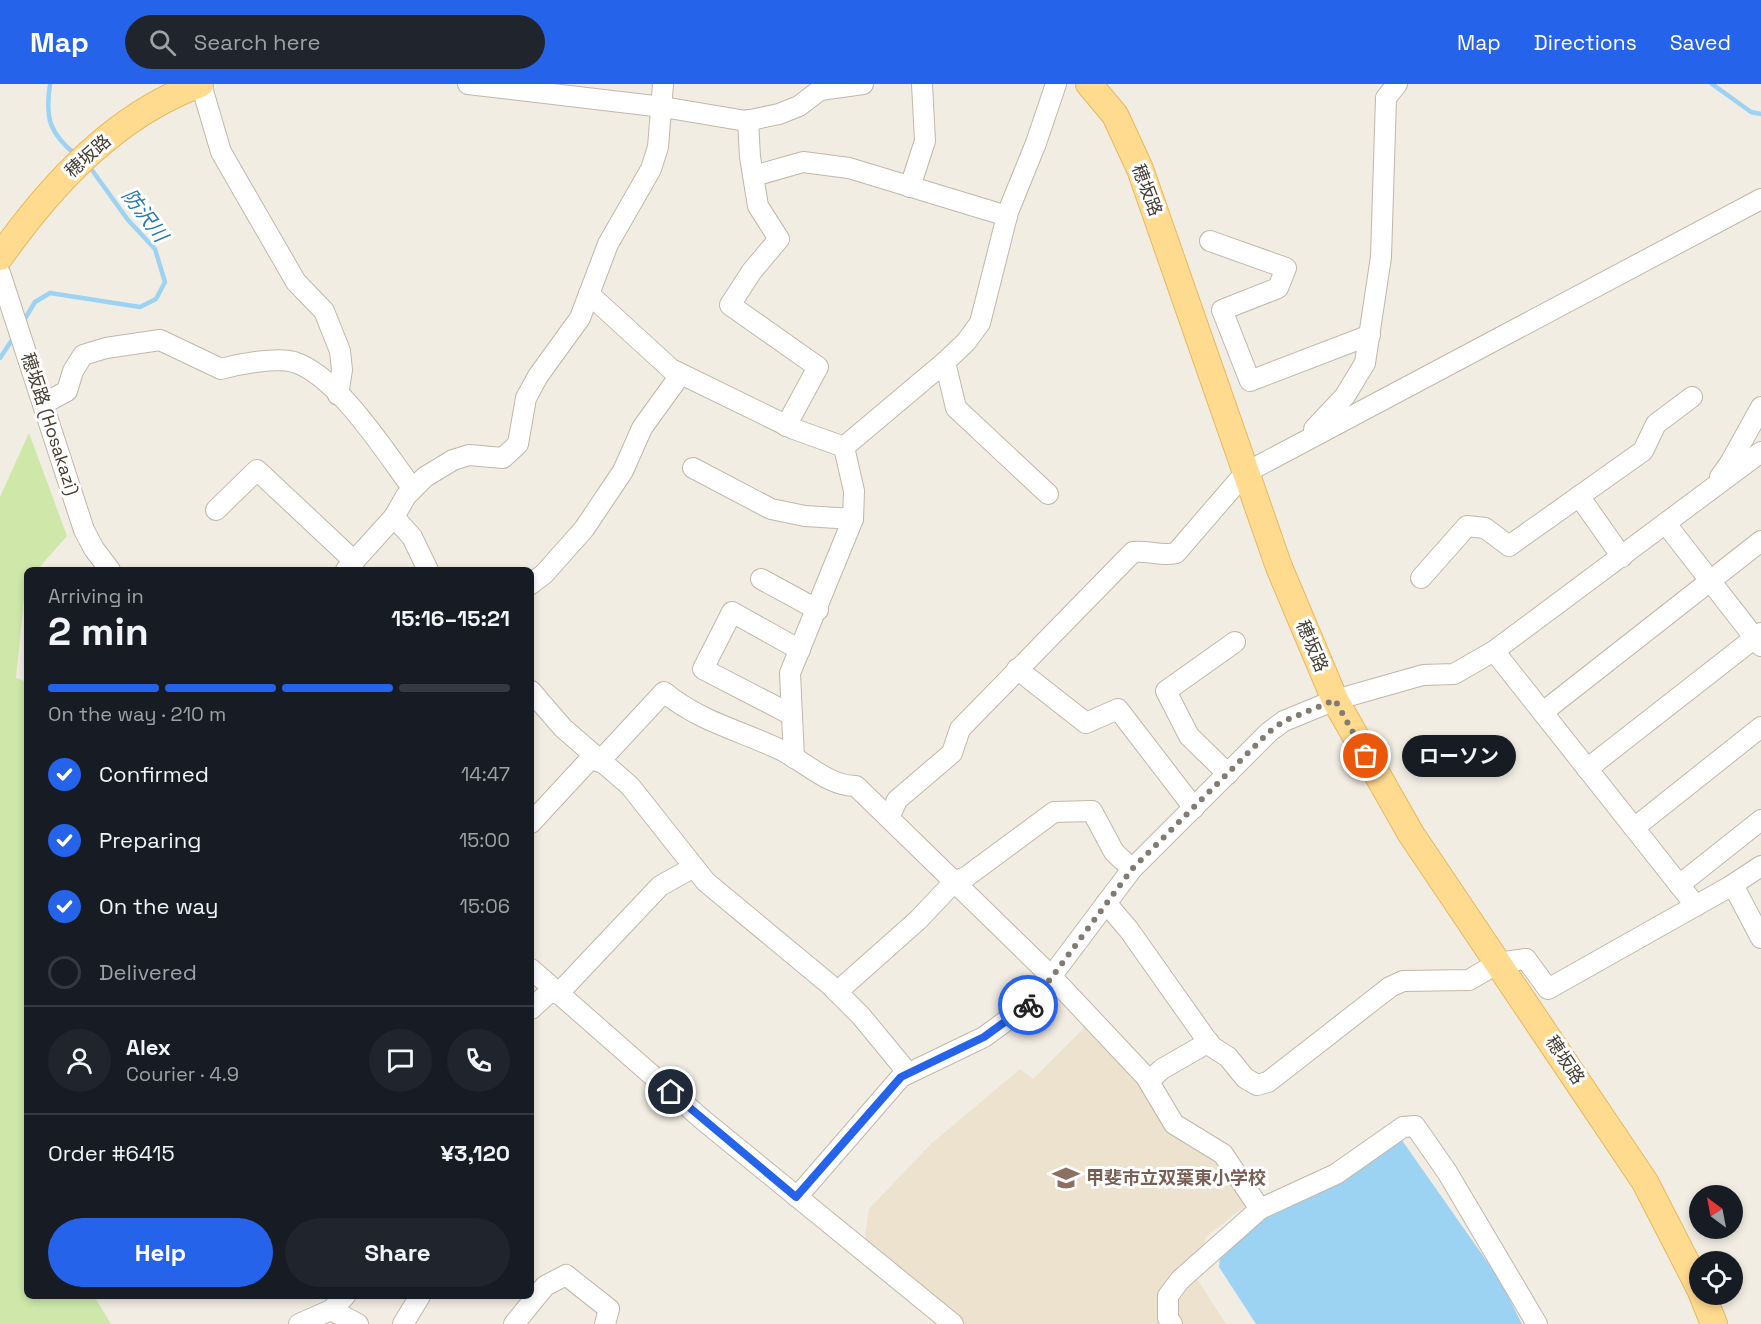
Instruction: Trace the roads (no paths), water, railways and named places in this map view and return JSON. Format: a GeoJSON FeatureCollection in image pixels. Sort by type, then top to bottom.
{"type":"FeatureCollection","features":[{"type":"Feature","properties":{"kind":"main road","name":"穂坂路"},"geometry":{"type":"LineString","coordinates":[[0,257],[28,218],[82,160],[117,130],[153,107],[200,84]]}},
{"type":"Feature","properties":{"kind":"main road","name":"穂坂路"},"geometry":{"type":"LineString","coordinates":[[1089,84],[1115,116],[1140,169],[1279,567],[1335,700],[1411,834],[1646,1182],[1689,1267]]}},
{"type":"Feature","properties":{"kind":"main road"},"geometry":{"type":"LineString","coordinates":[[1706,1305],[1714,1324]]}},
{"type":"Feature","properties":{"kind":"street"},"geometry":{"type":"LineString","coordinates":[[200,84],[221,152],[296,282],[324,310],[340,351],[342,370],[338,394]]}},
{"type":"Feature","properties":{"kind":"street"},"geometry":{"type":"LineString","coordinates":[[468,84],[663,107],[748,120],[799,106],[820,90],[863,84]]}},
{"type":"Feature","properties":{"kind":"street"},"geometry":{"type":"LineString","coordinates":[[216,510],[257,470],[350,566],[394,517],[413,489],[425,477],[453,460],[469,455],[503,458],[518,444],[526,398],[538,376],[580,318],[608,244],[651,169],[658,147],[663,107],[663,84]]}},
{"type":"Feature","properties":{"kind":"street"},"geometry":{"type":"LineString","coordinates":[[910,187],[925,141],[922,84]]}},
{"type":"Feature","properties":{"kind":"street"},"geometry":{"type":"LineString","coordinates":[[844,447],[945,362],[966,342],[980,323],[1007,216],[1056,84]]}},
{"type":"Feature","properties":{"kind":"street"},"geometry":{"type":"LineString","coordinates":[[1286,451],[1323,421],[1345,396],[1365,363],[1381,257],[1386,98],[1397,84]]}},
{"type":"Feature","properties":{"kind":"street"},"geometry":{"type":"LineString","coordinates":[[748,120],[758,206],[779,239],[752,271],[730,305],[818,367],[786,426]]}},
{"type":"Feature","properties":{"kind":"street"},"geometry":{"type":"LineString","coordinates":[[754,176],[802,162],[849,168],[1007,216]]}},
{"type":"Feature","properties":{"kind":"street"},"geometry":{"type":"LineString","coordinates":[[890,816],[897,800],[944,763],[952,753],[960,729],[1133,552],[1148,550],[1165,556],[1176,553],[1245,473],[1761,199]]}},
{"type":"Feature","properties":{"kind":"street"},"geometry":{"type":"LineString","coordinates":[[1210,241],[1286,268],[1278,288],[1222,310],[1250,381],[1370,335]]}},
{"type":"Feature","properties":{"kind":"street","name":"穂坂路 (Hosakazi)"},"geometry":{"type":"LineString","coordinates":[[0,273],[84,530],[94,549],[108,567]]}},
{"type":"Feature","properties":{"kind":"street"},"geometry":{"type":"LineString","coordinates":[[590,294],[654,357],[681,374],[786,426],[844,447]]}},
{"type":"Feature","properties":{"kind":"street"},"geometry":{"type":"LineString","coordinates":[[43,404],[67,391],[73,371],[83,355],[106,348],[160,340],[220,369],[258,362],[294,362],[321,378],[356,412],[413,489]]}},
{"type":"Feature","properties":{"kind":"street"},"geometry":{"type":"LineString","coordinates":[[945,362],[956,408],[1048,494]]}},
{"type":"Feature","properties":{"kind":"street"},"geometry":{"type":"LineString","coordinates":[[534,582],[544,574],[584,529],[623,471],[642,428],[681,374]]}},
{"type":"Feature","properties":{"kind":"street"},"geometry":{"type":"LineString","coordinates":[[1421,578],[1467,526],[1485,528],[1509,546],[1643,451],[1656,424],[1692,397]]}},
{"type":"Feature","properties":{"kind":"street"},"geometry":{"type":"LineString","coordinates":[[1705,495],[1730,463],[1761,407]]}},
{"type":"Feature","properties":{"kind":"street"},"geometry":{"type":"LineString","coordinates":[[794,758],[790,673],[818,610],[853,519],[854,491],[844,447]]}},
{"type":"Feature","properties":{"kind":"street"},"geometry":{"type":"LineString","coordinates":[[796,1197],[901,1077],[984,1037],[1032,1002],[1132,869],[1269,732],[1284,721],[1335,700],[1423,675],[1454,674],[1494,651],[1761,452]]}},
{"type":"Feature","properties":{"kind":"street"},"geometry":{"type":"LineString","coordinates":[[693,468],[771,508],[806,516],[853,519]]}},
{"type":"Feature","properties":{"kind":"street"},"geometry":{"type":"LineString","coordinates":[[1579,496],[1622,557]]}},
{"type":"Feature","properties":{"kind":"street"},"geometry":{"type":"LineString","coordinates":[[394,517],[412,537],[427,567]]}},
{"type":"Feature","properties":{"kind":"street"},"geometry":{"type":"LineString","coordinates":[[1587,769],[1759,639],[1666,524]]}},
{"type":"Feature","properties":{"kind":"street"},"geometry":{"type":"LineString","coordinates":[[1543,712],[1761,541]]}},
{"type":"Feature","properties":{"kind":"street"},"geometry":{"type":"LineString","coordinates":[[761,579],[818,610]]}},
{"type":"Feature","properties":{"kind":"street"},"geometry":{"type":"LineString","coordinates":[[792,715],[703,669],[732,612],[800,650]]}},
{"type":"Feature","properties":{"kind":"street"},"geometry":{"type":"LineString","coordinates":[[1228,774],[1189,736],[1166,691],[1235,642]]}},
{"type":"Feature","properties":{"kind":"street"},"geometry":{"type":"LineString","coordinates":[[1494,651],[1696,906]]}},
{"type":"Feature","properties":{"kind":"street"},"geometry":{"type":"LineString","coordinates":[[1017,669],[1086,723],[1118,709],[1194,808]]}},
{"type":"Feature","properties":{"kind":"street"},"geometry":{"type":"LineString","coordinates":[[534,820],[664,692],[686,710],[794,758],[841,786],[856,786],[890,816],[1052,977],[1149,1082],[1174,1124],[1223,1154],[1260,1209]]}},
{"type":"Feature","properties":{"kind":"street"},"geometry":{"type":"LineString","coordinates":[[534,694],[563,728],[596,759],[630,786],[694,867],[725,899],[791,950],[837,992],[908,1073]]}},
{"type":"Feature","properties":{"kind":"street"},"geometry":{"type":"LineString","coordinates":[[1634,828],[1761,727]]}},
{"type":"Feature","properties":{"kind":"street"},"geometry":{"type":"LineString","coordinates":[[837,992],[918,920],[956,881],[966,877],[1054,812],[1092,811],[1114,852],[1132,869]]}},
{"type":"Feature","properties":{"kind":"street"},"geometry":{"type":"LineString","coordinates":[[1679,885],[1761,820]]}},
{"type":"Feature","properties":{"kind":"street"},"geometry":{"type":"LineString","coordinates":[[1106,903],[1129,930],[1209,1042],[1228,1057],[1245,1078],[1257,1085],[1268,1082],[1390,987],[1403,981],[1469,980],[1498,963],[1526,959],[1548,989],[1733,885],[1761,866]]}},
{"type":"Feature","properties":{"kind":"street"},"geometry":{"type":"LineString","coordinates":[[534,1007],[556,991],[660,886],[694,867]]}},
{"type":"Feature","properties":{"kind":"street"},"geometry":{"type":"LineString","coordinates":[[1733,885],[1761,938]]}},
{"type":"Feature","properties":{"kind":"street"},"geometry":{"type":"LineString","coordinates":[[534,972],[703,1120],[953,1324]]}},
{"type":"Feature","properties":{"kind":"street"},"geometry":{"type":"LineString","coordinates":[[1149,1082],[1162,1069],[1209,1042]]}},
{"type":"Feature","properties":{"kind":"street"},"geometry":{"type":"LineString","coordinates":[[1172,1324],[1168,1318],[1168,1296],[1180,1280],[1260,1209],[1336,1174],[1403,1127],[1415,1126],[1447,1172],[1537,1324]]}},
{"type":"Feature","properties":{"kind":"street"},"geometry":{"type":"LineString","coordinates":[[514,1324],[545,1286],[566,1275],[609,1309],[605,1324]]}},
{"type":"Feature","properties":{"kind":"street"},"geometry":{"type":"LineString","coordinates":[[403,1324],[418,1299]]}},
{"type":"Feature","properties":{"kind":"street"},"geometry":{"type":"LineString","coordinates":[[299,1324],[338,1303],[358,1324]]}},
{"type":"Feature","properties":{"kind":"water"},"geometry":{"type":"Polygon","coordinates":[[[1399,1136],[1500,1280],[1522,1324],[1256,1324],[1219,1267],[1221,1248],[1265,1214],[1399,1136]]]}},
{"type":"Feature","properties":{"kind":"waterway","name":"防沢川"},"geometry":{"type":"LineString","coordinates":[[50,84],[48,106],[51,124],[60,139],[76,155]]}},
{"type":"Feature","properties":{"kind":"waterway"},"geometry":{"type":"LineString","coordinates":[[1712,84],[1751,112],[1761,114]]}},
{"type":"Feature","properties":{"kind":"waterway","name":"防沢川"},"geometry":{"type":"LineString","coordinates":[[23,322],[35,302],[50,293],[140,307],[156,299],[165,282],[155,249],[128,220],[89,166]]}},
{"type":"Feature","properties":{"kind":"waterway","name":"防沢川"},"geometry":{"type":"LineString","coordinates":[[0,358],[14,337]]}},
{"type":"Feature","properties":{"kind":"place","name":"ローソン"},"geometry":{"type":"Point","coordinates":[1366,756]}},
{"type":"Feature","properties":{"kind":"place","name":"甲斐市立双葉東小学校"},"geometry":{"type":"Point","coordinates":[1066,1178]}}]}
